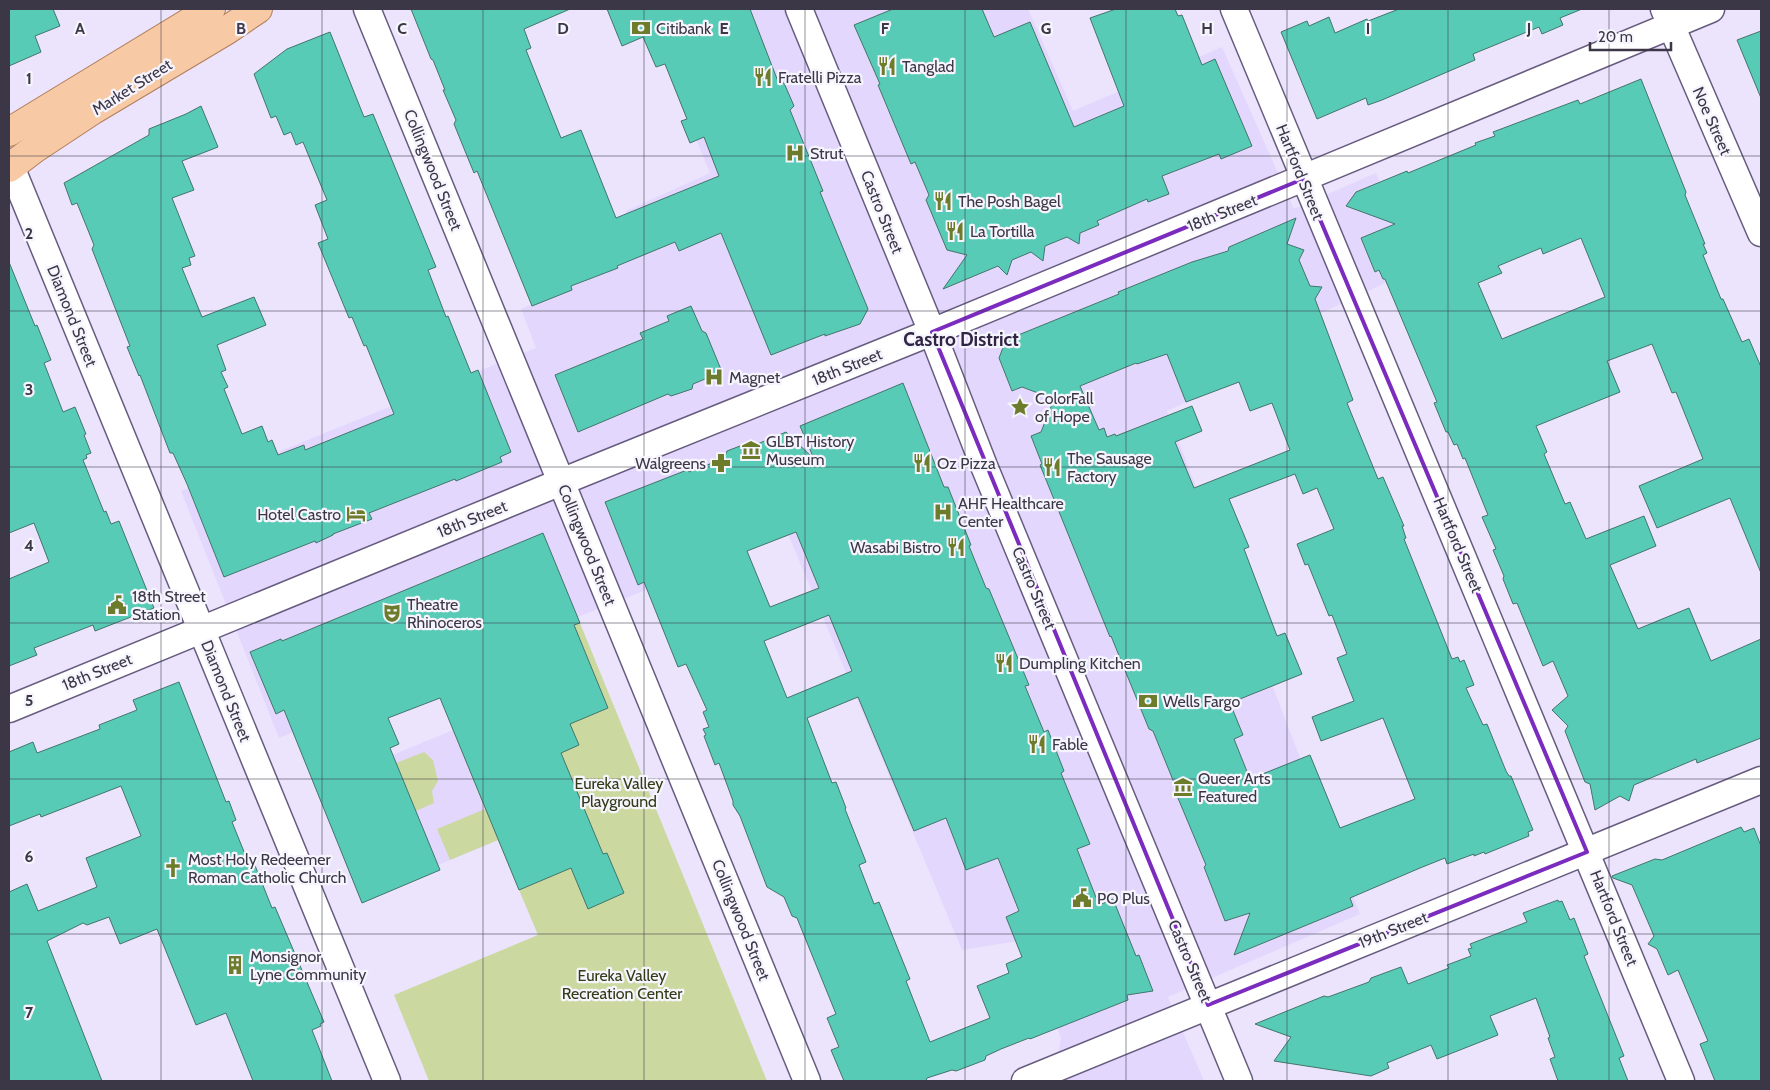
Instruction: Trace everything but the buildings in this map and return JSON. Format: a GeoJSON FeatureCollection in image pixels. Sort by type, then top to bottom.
{"type":"FeatureCollection","features":[{"type":"Feature","properties":{"kind":"main road","name":"Market Street"},"geometry":{"type":"LineString","coordinates":[[9,132],[211,9]]}},
{"type":"Feature","properties":{"kind":"main road","name":"Market Street"},"geometry":{"type":"LineString","coordinates":[[9,166],[119,94],[227,30],[258,9]]}},
{"type":"Feature","properties":{"kind":"street","name":"Collingwood Street"},"geometry":{"type":"LineString","coordinates":[[367,9],[807,1081]]}},
{"type":"Feature","properties":{"kind":"street","name":"Castro Street"},"geometry":{"type":"LineString","coordinates":[[799,9],[932,332],[984,466],[1240,1081]]}},
{"type":"Feature","properties":{"kind":"street","name":"Hartford Street"},"geometry":{"type":"LineString","coordinates":[[1234,9],[1303,179],[1587,852],[1681,1081]]}},
{"type":"Feature","properties":{"kind":"street","name":"18th Street"},"geometry":{"type":"LineString","coordinates":[[9,708],[1303,179],[1667,17],[1711,9]]}},
{"type":"Feature","properties":{"kind":"street","name":"Noe Street"},"geometry":{"type":"LineString","coordinates":[[1667,17],[1761,233]]}},
{"type":"Feature","properties":{"kind":"street","name":"Diamond Street"},"geometry":{"type":"LineString","coordinates":[[9,166],[387,1081]]}},
{"type":"Feature","properties":{"kind":"street","name":"19th Street"},"geometry":{"type":"LineString","coordinates":[[1025,1081],[1761,780]]}},
{"type":"Feature","properties":{"kind":"highlighted area"},"geometry":{"type":"Polygon","coordinates":[[[1303,179],[1587,852],[1208,1005],[932,332],[1303,179]]]}},
{"type":"Feature","properties":{"kind":"shaded area"},"geometry":{"type":"Polygon","coordinates":[[[642,9],[1028,9],[1073,111],[1222,47],[1294,209],[1376,173],[1415,269],[1272,336],[1281,359],[1167,411],[1360,914],[1168,997],[1204,1081],[1053,1081],[1061,1038],[1025,940],[962,950],[788,534],[279,738],[181,491],[536,348],[521,309],[642,256],[626,211],[710,173],[642,9]]]}},
{"type":"Feature","properties":{"kind":"shaded area"},"geometry":{"type":"Polygon","coordinates":[[[453,730],[498,840],[438,865],[440,870],[362,903],[315,787],[453,730]]]}},
{"type":"Feature","properties":{"kind":"green space","name":"Eureka Valley Recreation Center"},"geometry":{"type":"Polygon","coordinates":[[[580,623],[767,1081],[429,1081],[394,995],[538,935],[498,840],[450,860],[437,829],[485,809],[434,683],[580,623]]]}},
{"type":"Feature","properties":{"kind":"green space"},"geometry":{"type":"Polygon","coordinates":[[[424,752],[433,760],[438,781],[432,791],[434,803],[416,811],[396,763],[424,752]]]}},
{"type":"Feature","properties":{"kind":"place","name":"Citibank"},"geometry":{"type":"Point","coordinates":[641,28]}},
{"type":"Feature","properties":{"kind":"place","name":"Tanglad"},"geometry":{"type":"Point","coordinates":[887,66]}},
{"type":"Feature","properties":{"kind":"place","name":"Fratelli Pizza"},"geometry":{"type":"Point","coordinates":[763,77]}},
{"type":"Feature","properties":{"kind":"place","name":"Strut"},"geometry":{"type":"Point","coordinates":[795,153]}},
{"type":"Feature","properties":{"kind":"place","name":"The Posh Bagel"},"geometry":{"type":"Point","coordinates":[943,201]}},
{"type":"Feature","properties":{"kind":"place","name":"La Tortilla"},"geometry":{"type":"Point","coordinates":[955,231]}},
{"type":"Feature","properties":{"kind":"place","name":"Magnet"},"geometry":{"type":"Point","coordinates":[714,377]}},
{"type":"Feature","properties":{"kind":"place","name":"ColorFall of Hope"},"geometry":{"type":"Point","coordinates":[1020,407]}},
{"type":"Feature","properties":{"kind":"place","name":"GLBT History Museum"},"geometry":{"type":"Point","coordinates":[751,450]}},
{"type":"Feature","properties":{"kind":"place","name":"Walgreens"},"geometry":{"type":"Point","coordinates":[721,463]}},
{"type":"Feature","properties":{"kind":"place","name":"Oz Pizza"},"geometry":{"type":"Point","coordinates":[922,463]}},
{"type":"Feature","properties":{"kind":"place","name":"The Sausage Factory"},"geometry":{"type":"Point","coordinates":[1052,467]}},
{"type":"Feature","properties":{"kind":"place","name":"AHF Healthcare Center"},"geometry":{"type":"Point","coordinates":[943,512]}},
{"type":"Feature","properties":{"kind":"place","name":"Hotel Castro"},"geometry":{"type":"Point","coordinates":[356,514]}},
{"type":"Feature","properties":{"kind":"place","name":"Wasabi Bistro"},"geometry":{"type":"Point","coordinates":[956,547]}},
{"type":"Feature","properties":{"kind":"place","name":"18th Street Station"},"geometry":{"type":"Point","coordinates":[117,605]}},
{"type":"Feature","properties":{"kind":"place","name":"Theatre Rhinoceros"},"geometry":{"type":"Point","coordinates":[392,613]}},
{"type":"Feature","properties":{"kind":"place","name":"Dumpling Kitchen"},"geometry":{"type":"Point","coordinates":[1004,663]}},
{"type":"Feature","properties":{"kind":"place","name":"Wells Fargo"},"geometry":{"type":"Point","coordinates":[1148,701]}},
{"type":"Feature","properties":{"kind":"place","name":"Fable"},"geometry":{"type":"Point","coordinates":[1037,744]}},
{"type":"Feature","properties":{"kind":"place","name":"Queer Arts Featured"},"geometry":{"type":"Point","coordinates":[1183,787]}},
{"type":"Feature","properties":{"kind":"place","name":"Most Holy Redeemer Roman Catholic Church"},"geometry":{"type":"Point","coordinates":[173,868]}},
{"type":"Feature","properties":{"kind":"place","name":"PO Plus"},"geometry":{"type":"Point","coordinates":[1082,898]}},
{"type":"Feature","properties":{"kind":"place","name":"Monsignor Lyne Community"},"geometry":{"type":"Point","coordinates":[235,965]}},
{"type":"Feature","properties":{"kind":"district","name":"Castro District"},"geometry":{"type":"Point","coordinates":[961,339]}},
{"type":"Feature","properties":{"kind":"park label","name":"Eureka Valley Playground"},"geometry":{"type":"Point","coordinates":[619,792]}}]}
